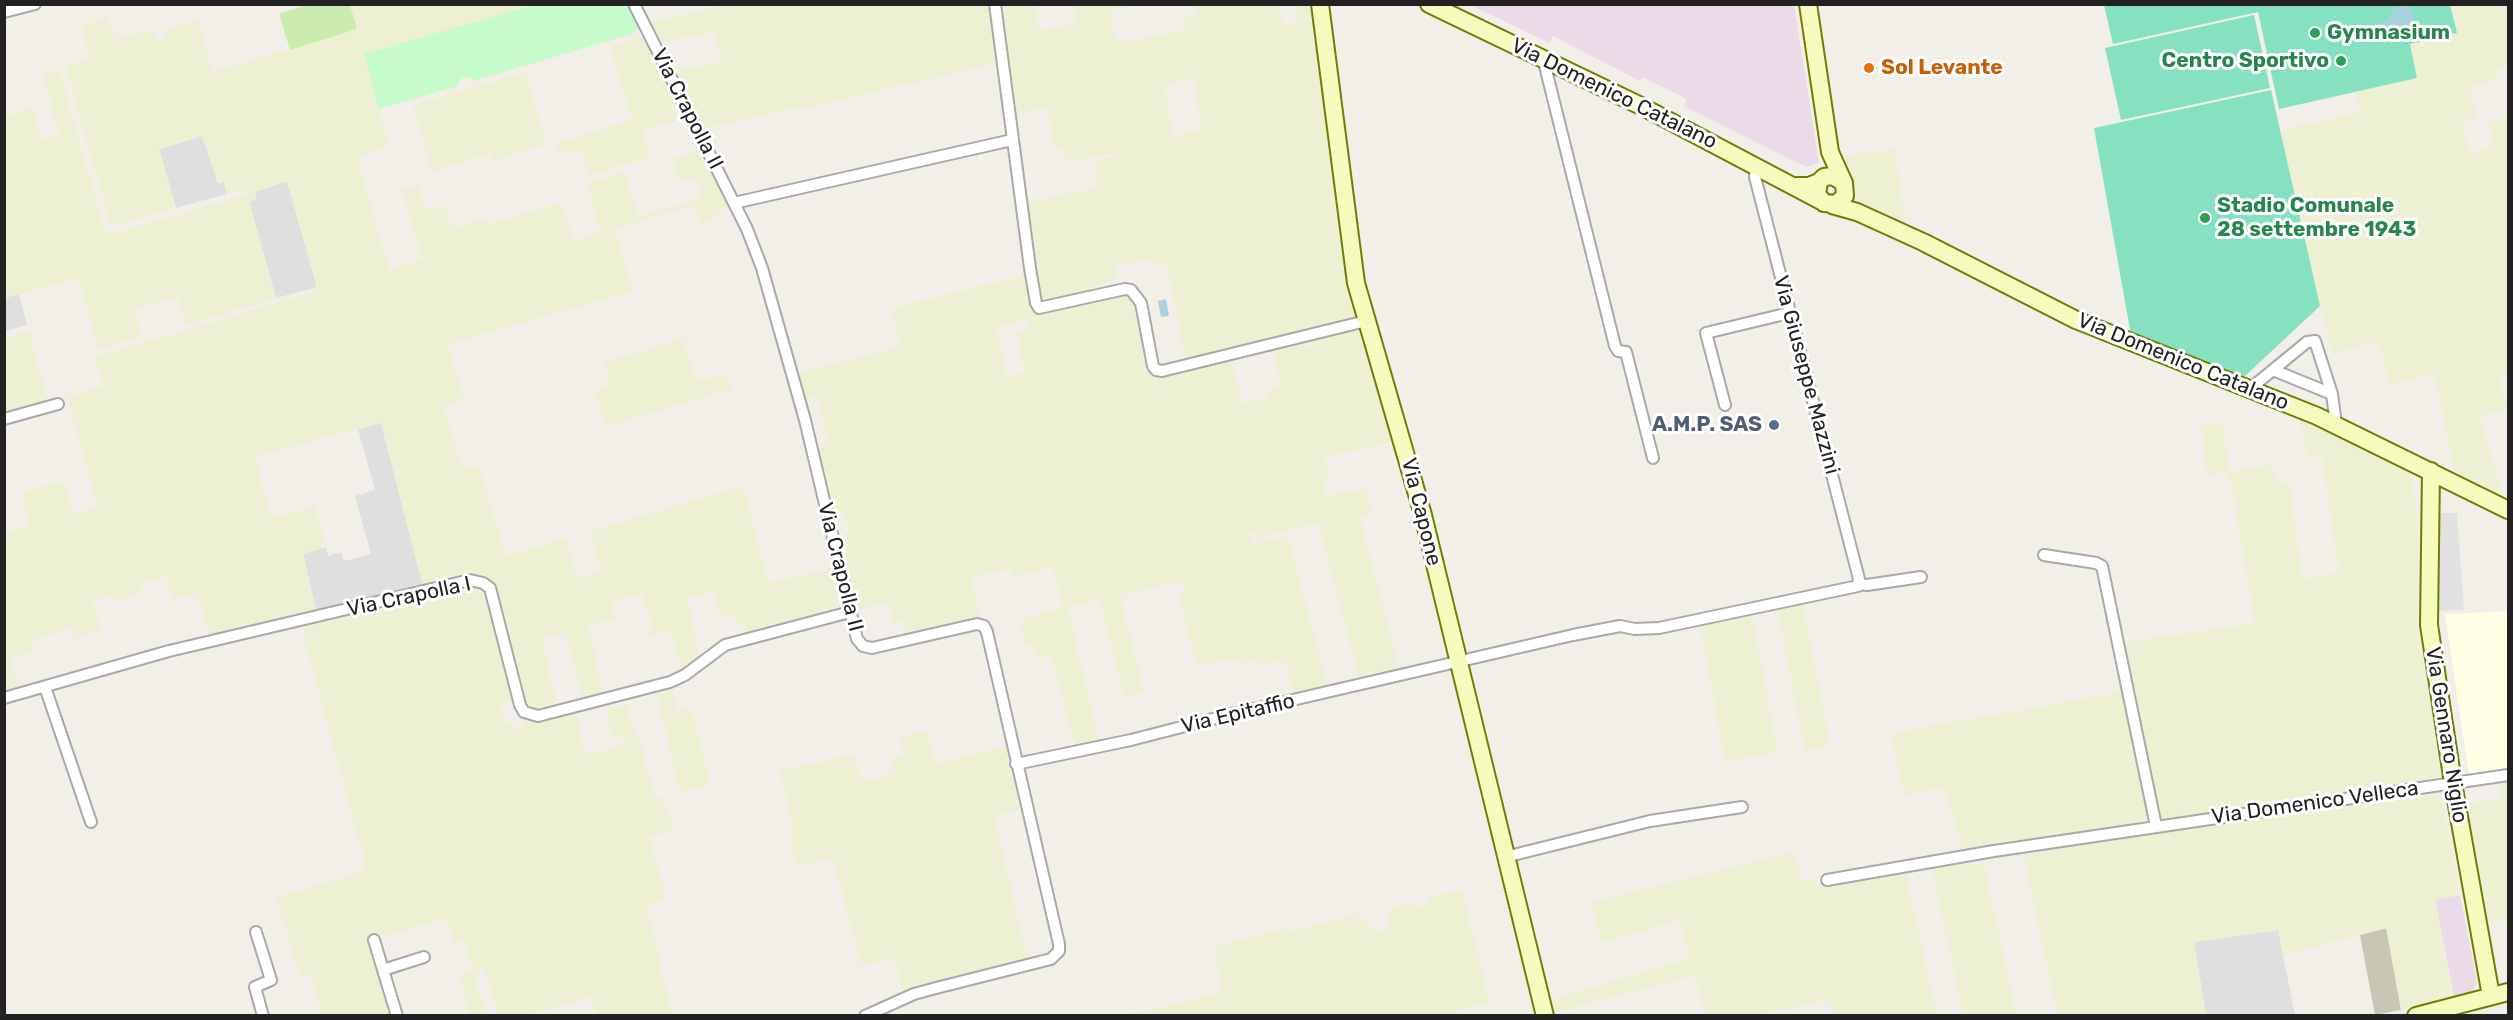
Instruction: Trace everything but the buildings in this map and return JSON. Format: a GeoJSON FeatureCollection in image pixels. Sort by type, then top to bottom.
{"type":"FeatureCollection","features":[{"type":"Feature","properties":{"kind":"street"},"geometry":{"type":"LineString","coordinates":[[4,12],[35,4]]}},
{"type":"Feature","properties":{"kind":"street","name":"Via Crapolla II"},"geometry":{"type":"LineString","coordinates":[[634,4],[734,203],[762,268],[804,420],[857,639],[863,646],[872,648],[977,624],[984,626],[987,632],[1059,951],[1050,959],[914,994],[865,1016]]}},
{"type":"Feature","properties":{"kind":"street"},"geometry":{"type":"LineString","coordinates":[[995,4],[1012,140],[1036,303],[1039,308],[1125,289],[1131,290],[1141,303],[1156,370],[1162,371],[1366,321]]}},
{"type":"Feature","properties":{"kind":"street","name":"Via Capone"},"geometry":{"type":"LineString","coordinates":[[1320,4],[1353,259],[1366,321],[1406,454],[1545,1016]]}},
{"type":"Feature","properties":{"kind":"street","name":"Via Domenico Catalano"},"geometry":{"type":"LineString","coordinates":[[1429,4],[1543,58],[1827,203],[1857,212],[1923,242],[2076,320],[2251,388],[2336,424],[2508,510]]}},
{"type":"Feature","properties":{"kind":"street"},"geometry":{"type":"LineString","coordinates":[[1808,4],[1830,152],[1850,204],[1857,212]]}},
{"type":"Feature","properties":{"kind":"street"},"geometry":{"type":"LineString","coordinates":[[1543,58],[1615,346],[1618,351],[1626,352],[1653,458]]}},
{"type":"Feature","properties":{"kind":"street"},"geometry":{"type":"LineString","coordinates":[[734,203],[1012,140]]}},
{"type":"Feature","properties":{"kind":"street"},"geometry":{"type":"LineString","coordinates":[[1830,152],[1817,190],[1827,203],[1842,200],[1845,188]]}},
{"type":"Feature","properties":{"kind":"street","name":"Via Giuseppe Mazzini"},"geometry":{"type":"LineString","coordinates":[[1756,165],[1755,177],[1859,584]]}},
{"type":"Feature","properties":{"kind":"street"},"geometry":{"type":"LineString","coordinates":[[1797,186],[1833,176],[1845,188]]}},
{"type":"Feature","properties":{"kind":"street"},"geometry":{"type":"LineString","coordinates":[[1725,405],[1706,333],[1789,314]]}},
{"type":"Feature","properties":{"kind":"street"},"geometry":{"type":"LineString","coordinates":[[2251,388],[2307,342],[2315,341],[2332,394],[2336,424]]}},
{"type":"Feature","properties":{"kind":"street"},"geometry":{"type":"LineString","coordinates":[[2273,370],[2332,394]]}},
{"type":"Feature","properties":{"kind":"street"},"geometry":{"type":"LineString","coordinates":[[4,418],[58,404]]}},
{"type":"Feature","properties":{"kind":"street","name":"Via Gennaro Niglio"},"geometry":{"type":"LineString","coordinates":[[2431,471],[2429,625],[2453,783],[2491,996]]}},
{"type":"Feature","properties":{"kind":"street"},"geometry":{"type":"LineString","coordinates":[[2044,555],[2096,563],[2102,566],[2156,826]]}},
{"type":"Feature","properties":{"kind":"street"},"geometry":{"type":"LineString","coordinates":[[1459,663],[1620,626],[1635,629],[1659,628],[1856,587],[1859,584],[1874,584],[1921,576]]}},
{"type":"Feature","properties":{"kind":"street","name":"Via Crapolla I"},"geometry":{"type":"LineString","coordinates":[[4,698],[169,651],[470,580],[483,583],[490,588],[520,705],[524,712],[538,716],[670,682],[685,675],[725,645],[850,612]]}},
{"type":"Feature","properties":{"kind":"street","name":"Via Epitaffio"},"geometry":{"type":"LineString","coordinates":[[1016,764],[1131,740],[1232,714],[1459,663]]}},
{"type":"Feature","properties":{"kind":"street"},"geometry":{"type":"LineString","coordinates":[[45,687],[91,822]]}},
{"type":"Feature","properties":{"kind":"street","name":"Via Domenico Velleca"},"geometry":{"type":"LineString","coordinates":[[1827,880],[1994,850],[2508,774]]}},
{"type":"Feature","properties":{"kind":"street"},"geometry":{"type":"LineString","coordinates":[[1505,857],[1650,821],[1742,807]]}},
{"type":"Feature","properties":{"kind":"street"},"geometry":{"type":"LineString","coordinates":[[256,932],[271,981],[255,987],[263,1016]]}},
{"type":"Feature","properties":{"kind":"street"},"geometry":{"type":"LineString","coordinates":[[374,940],[397,1016]]}},
{"type":"Feature","properties":{"kind":"street"},"geometry":{"type":"LineString","coordinates":[[383,970],[424,957]]}},
{"type":"Feature","properties":{"kind":"street"},"geometry":{"type":"LineString","coordinates":[[2416,1016],[2508,992]]}},
{"type":"Feature","properties":{"kind":"shaded area"},"geometry":{"type":"Polygon","coordinates":[[[731,4],[992,5],[1000,62],[805,109],[803,106],[702,129],[672,72],[722,61],[715,32],[658,43],[648,23],[731,4]]]}},
{"type":"Feature","properties":{"kind":"shaded area"},"geometry":{"type":"Polygon","coordinates":[[[350,5],[533,5],[364,54],[389,146],[357,157],[389,270],[422,259],[402,189],[418,184],[426,209],[444,204],[452,228],[486,219],[488,225],[561,202],[574,240],[601,232],[587,184],[625,172],[638,217],[703,198],[695,177],[680,182],[672,159],[704,150],[732,207],[717,212],[719,217],[700,224],[694,205],[614,229],[633,291],[448,344],[464,399],[443,406],[463,470],[479,466],[506,556],[567,538],[577,578],[601,572],[591,531],[743,486],[768,583],[836,567],[843,606],[747,633],[744,624],[737,626],[733,614],[720,617],[713,591],[687,598],[700,656],[682,672],[671,630],[649,636],[651,622],[643,594],[612,602],[615,618],[588,625],[604,694],[583,700],[565,632],[542,638],[557,707],[533,711],[526,709],[492,584],[481,576],[472,575],[423,586],[381,423],[255,456],[271,518],[315,506],[326,547],[303,554],[316,610],[209,634],[197,592],[173,599],[166,576],[141,583],[142,593],[116,602],[114,595],[92,600],[101,631],[77,637],[73,627],[31,641],[34,651],[11,658],[20,691],[8,695],[4,685],[5,533],[29,526],[21,492],[64,481],[73,514],[98,507],[67,397],[104,386],[94,357],[318,291],[287,181],[255,192],[257,199],[249,202],[276,298],[186,325],[177,297],[134,308],[141,337],[99,349],[78,278],[5,298],[4,114],[5,116],[34,108],[42,140],[59,136],[43,73],[59,68],[104,228],[112,234],[246,195],[244,189],[227,194],[224,182],[218,184],[202,136],[159,149],[176,208],[111,226],[65,66],[90,59],[81,25],[108,18],[115,40],[152,30],[157,43],[166,40],[164,30],[198,19],[212,72],[357,29],[350,5]]]}},
{"type":"Feature","properties":{"kind":"shaded area"},"geometry":{"type":"Polygon","coordinates":[[[999,5],[1034,5],[1039,31],[1077,24],[1074,5],[1131,5],[1111,10],[1116,43],[1185,30],[1183,18],[1196,16],[1194,5],[1279,5],[1283,25],[1298,23],[1296,5],[1314,5],[1360,320],[1186,362],[1167,263],[1153,265],[1151,258],[1115,266],[1116,279],[1092,285],[1092,294],[1043,303],[1039,300],[1026,202],[1097,188],[1094,163],[1116,157],[1114,153],[1064,162],[1061,147],[1055,148],[1046,107],[1013,115],[999,5]],[[1193,78],[1165,86],[1172,137],[1202,129],[1193,78]]]}},
{"type":"Feature","properties":{"kind":"shaded area"},"geometry":{"type":"Polygon","coordinates":[[[1471,5],[1794,5],[1819,163],[1806,167],[1684,106],[1687,99],[1642,77],[1640,81],[1553,36],[1549,43],[1471,5]]]}},
{"type":"Feature","properties":{"kind":"shaded area"},"geometry":{"type":"Polygon","coordinates":[[[2450,5],[2508,5],[2508,66],[2495,70],[2497,79],[2470,86],[2477,117],[2462,122],[2469,153],[2493,148],[2488,123],[2508,118],[2508,374],[2497,378],[2508,408],[2480,417],[2504,501],[2455,476],[2435,374],[2389,384],[2379,342],[2333,353],[2280,130],[2360,113],[2355,91],[2417,78],[2410,44],[2457,33],[2450,5]]]}},
{"type":"Feature","properties":{"kind":"shaded area"},"geometry":{"type":"Polygon","coordinates":[[[645,36],[681,105],[674,107],[678,119],[644,130],[650,157],[589,175],[580,149],[560,155],[556,143],[632,120],[610,46],[645,36]]]}},
{"type":"Feature","properties":{"kind":"shaded area"},"geometry":{"type":"Polygon","coordinates":[[[525,72],[546,144],[494,161],[490,153],[432,172],[413,105],[525,72]]]}},
{"type":"Feature","properties":{"kind":"shaded area"},"geometry":{"type":"Polygon","coordinates":[[[203,136],[218,183],[224,182],[227,194],[176,208],[159,149],[203,136]]]}},
{"type":"Feature","properties":{"kind":"shaded area"},"geometry":{"type":"Polygon","coordinates":[[[1894,149],[1907,228],[1856,204],[1844,155],[1894,149]]]}},
{"type":"Feature","properties":{"kind":"shaded area"},"geometry":{"type":"Polygon","coordinates":[[[287,181],[317,287],[276,298],[249,202],[256,199],[254,192],[287,181]]]}},
{"type":"Feature","properties":{"kind":"shaded area"},"geometry":{"type":"Polygon","coordinates":[[[1029,274],[1036,316],[1120,293],[1129,294],[1139,306],[1155,388],[1160,386],[1158,378],[1230,358],[1243,404],[1268,397],[1267,393],[1282,387],[1273,352],[1303,345],[1312,348],[1312,338],[1360,327],[1397,441],[1324,457],[1329,478],[1322,480],[1327,496],[1365,488],[1372,514],[1360,517],[1400,673],[1360,682],[1318,523],[1258,538],[1256,532],[1249,534],[1252,545],[1288,536],[1328,688],[1294,695],[1284,659],[1261,666],[1258,659],[1238,664],[1236,659],[1197,665],[1179,596],[1185,594],[1181,581],[1120,595],[1144,692],[1124,696],[1099,599],[1068,607],[1099,743],[1076,748],[1051,656],[1036,659],[1033,645],[1026,646],[1020,620],[1063,608],[1053,567],[1014,576],[1012,568],[972,577],[980,621],[906,637],[903,621],[893,623],[888,602],[856,611],[837,536],[849,533],[844,513],[832,515],[817,448],[830,444],[819,409],[822,408],[818,395],[804,399],[798,373],[901,347],[892,308],[1029,274]],[[1029,318],[996,327],[1007,377],[1025,373],[1016,332],[1028,329],[1027,324],[1030,323],[1029,318]]]}},
{"type":"Feature","properties":{"kind":"shaded area"},"geometry":{"type":"Polygon","coordinates":[[[19,294],[27,325],[5,331],[5,298],[19,294]]]}},
{"type":"Feature","properties":{"kind":"shaded area"},"geometry":{"type":"Polygon","coordinates":[[[29,331],[48,402],[5,415],[5,338],[29,331]]]}},
{"type":"Feature","properties":{"kind":"shaded area"},"geometry":{"type":"Polygon","coordinates":[[[683,339],[696,382],[728,374],[732,389],[605,427],[596,390],[610,386],[604,362],[683,339]]]}},
{"type":"Feature","properties":{"kind":"shaded area"},"geometry":{"type":"Polygon","coordinates":[[[2300,418],[2411,469],[2419,539],[2417,623],[2441,775],[2438,780],[2158,821],[2121,643],[2255,623],[2229,472],[2271,465],[2276,482],[2290,486],[2302,579],[2339,573],[2322,456],[2308,459],[2300,418]]]}},
{"type":"Feature","properties":{"kind":"shaded area"},"geometry":{"type":"Polygon","coordinates":[[[2222,422],[2229,472],[2207,475],[2201,427],[2222,422]]]}},
{"type":"Feature","properties":{"kind":"shaded area"},"geometry":{"type":"Polygon","coordinates":[[[381,423],[423,586],[316,610],[303,553],[326,547],[328,556],[341,552],[344,561],[371,554],[355,496],[375,490],[358,429],[381,423]]]}},
{"type":"Feature","properties":{"kind":"shaded area"},"geometry":{"type":"Polygon","coordinates":[[[2434,513],[2457,513],[2464,610],[2436,611],[2434,513]]]}},
{"type":"Feature","properties":{"kind":"shaded area"},"geometry":{"type":"Polygon","coordinates":[[[464,586],[478,586],[489,593],[514,699],[500,703],[507,725],[512,724],[514,729],[521,727],[523,722],[575,711],[586,755],[626,743],[624,737],[613,739],[606,711],[627,704],[635,735],[639,735],[655,799],[663,797],[674,830],[649,837],[667,900],[647,905],[672,1015],[598,1015],[591,997],[525,1015],[499,1015],[484,969],[473,972],[487,1015],[470,1015],[459,976],[473,971],[464,941],[454,943],[447,918],[372,940],[394,1015],[322,1015],[310,974],[300,976],[276,898],[367,870],[300,623],[464,586]]]}},
{"type":"Feature","properties":{"kind":"shaded area"},"geometry":{"type":"Polygon","coordinates":[[[1803,604],[1830,745],[1805,750],[1777,609],[1803,604]]]}},
{"type":"Feature","properties":{"kind":"shaded area"},"geometry":{"type":"Polygon","coordinates":[[[2508,611],[2508,768],[2469,774],[2445,614],[2508,611]]]}},
{"type":"Feature","properties":{"kind":"shaded area"},"geometry":{"type":"Polygon","coordinates":[[[1752,614],[1778,752],[1725,762],[1700,624],[1752,614]]]}},
{"type":"Feature","properties":{"kind":"shaded area"},"geometry":{"type":"Polygon","coordinates":[[[671,688],[677,711],[692,708],[710,784],[680,792],[656,691],[671,688]]]}},
{"type":"Feature","properties":{"kind":"shaded area"},"geometry":{"type":"Polygon","coordinates":[[[2123,692],[2153,824],[1963,850],[1944,787],[1904,795],[1891,733],[2123,692]]]}},
{"type":"Feature","properties":{"kind":"shaded area"},"geometry":{"type":"Polygon","coordinates":[[[927,731],[935,764],[1007,746],[1022,807],[994,817],[1028,959],[903,992],[894,958],[861,965],[833,857],[796,867],[790,837],[795,836],[780,771],[854,754],[860,781],[895,774],[892,758],[904,755],[900,738],[927,731]]]}},
{"type":"Feature","properties":{"kind":"shaded area"},"geometry":{"type":"Polygon","coordinates":[[[2508,780],[2508,919],[2487,923],[2465,805],[2500,799],[2498,782],[2508,780]]]}},
{"type":"Feature","properties":{"kind":"shaded area"},"geometry":{"type":"Polygon","coordinates":[[[2441,794],[2460,895],[2435,900],[2454,997],[2401,1010],[2386,928],[2283,955],[2278,930],[2194,942],[2206,1015],[2057,1015],[2024,856],[2256,816],[2257,820],[2441,794]]]}},
{"type":"Feature","properties":{"kind":"shaded area"},"geometry":{"type":"Polygon","coordinates":[[[1795,852],[1801,880],[1813,878],[1814,885],[1905,871],[1937,1015],[1833,1015],[1829,1000],[1756,1015],[1705,1015],[1695,975],[1550,1014],[1547,1001],[1690,958],[1680,920],[1601,943],[1591,902],[1795,852]]]}},
{"type":"Feature","properties":{"kind":"shaded area"},"geometry":{"type":"Polygon","coordinates":[[[1969,860],[1971,865],[1984,863],[2016,1015],[1963,1015],[1932,867],[1969,860]]]}},
{"type":"Feature","properties":{"kind":"shaded area"},"geometry":{"type":"Polygon","coordinates":[[[1462,890],[1490,1003],[1456,1010],[1457,1015],[1125,1015],[1223,993],[1213,947],[1287,928],[1289,932],[1355,915],[1357,923],[1369,921],[1372,933],[1389,929],[1388,909],[1412,903],[1414,907],[1424,907],[1430,897],[1462,890]]]}},
{"type":"Feature","properties":{"kind":"shaded area"},"geometry":{"type":"Polygon","coordinates":[[[2460,895],[2477,983],[2472,992],[2454,997],[2435,899],[2460,895]]]}},
{"type":"Feature","properties":{"kind":"shaded area"},"geometry":{"type":"Polygon","coordinates":[[[2387,928],[2401,1010],[2375,1015],[2360,935],[2387,928]]]}},
{"type":"Feature","properties":{"kind":"shaded area"},"geometry":{"type":"Polygon","coordinates":[[[2278,930],[2295,1015],[2206,1015],[2194,942],[2278,930]]]}},
{"type":"Feature","properties":{"kind":"green space"},"geometry":{"type":"Polygon","coordinates":[[[306,5],[350,5],[357,29],[290,50],[279,14],[306,5]]]}},
{"type":"Feature","properties":{"kind":"green space"},"geometry":{"type":"Polygon","coordinates":[[[533,5],[629,5],[640,27],[632,34],[473,81],[468,77],[460,79],[458,86],[379,109],[364,54],[533,5]]]}},
{"type":"Feature","properties":{"kind":"green space","name":"Centro Sportivo"},"geometry":{"type":"Polygon","coordinates":[[[2104,5],[2450,5],[2457,33],[2410,44],[2417,78],[2279,109],[2258,12],[2113,44],[2104,5]]]}},
{"type":"Feature","properties":{"kind":"green space"},"geometry":{"type":"Polygon","coordinates":[[[2254,15],[2270,88],[2121,120],[2105,48],[2254,15]]]}},
{"type":"Feature","properties":{"kind":"green space","name":"Stadio Comunale 28 settembre 1943"},"geometry":{"type":"Polygon","coordinates":[[[2271,90],[2320,306],[2245,376],[2131,335],[2094,128],[2271,90]]]}},
{"type":"Feature","properties":{"kind":"water"},"geometry":{"type":"Polygon","coordinates":[[[2405,5],[2411,9],[2414,17],[2410,25],[2395,31],[2384,42],[2372,41],[2369,35],[2371,28],[2388,19],[2394,9],[2405,5]]]}},
{"type":"Feature","properties":{"kind":"water"},"geometry":{"type":"Polygon","coordinates":[[[1166,299],[1169,316],[1161,317],[1158,301],[1166,299]]]}},
{"type":"Feature","properties":{"kind":"place","name":"Gymnasium"},"geometry":{"type":"Point","coordinates":[2315,33]}},
{"type":"Feature","properties":{"kind":"place","name":"Centro Sportivo"},"geometry":{"type":"Point","coordinates":[2341,61]}},
{"type":"Feature","properties":{"kind":"place","name":"Sol Levante"},"geometry":{"type":"Point","coordinates":[1869,68]}},
{"type":"Feature","properties":{"kind":"place","name":"Stadio Comunale 28 settembre 1943"},"geometry":{"type":"Point","coordinates":[2205,218]}},
{"type":"Feature","properties":{"kind":"place","name":"A.M.P. SAS"},"geometry":{"type":"Point","coordinates":[1774,425]}}]}
